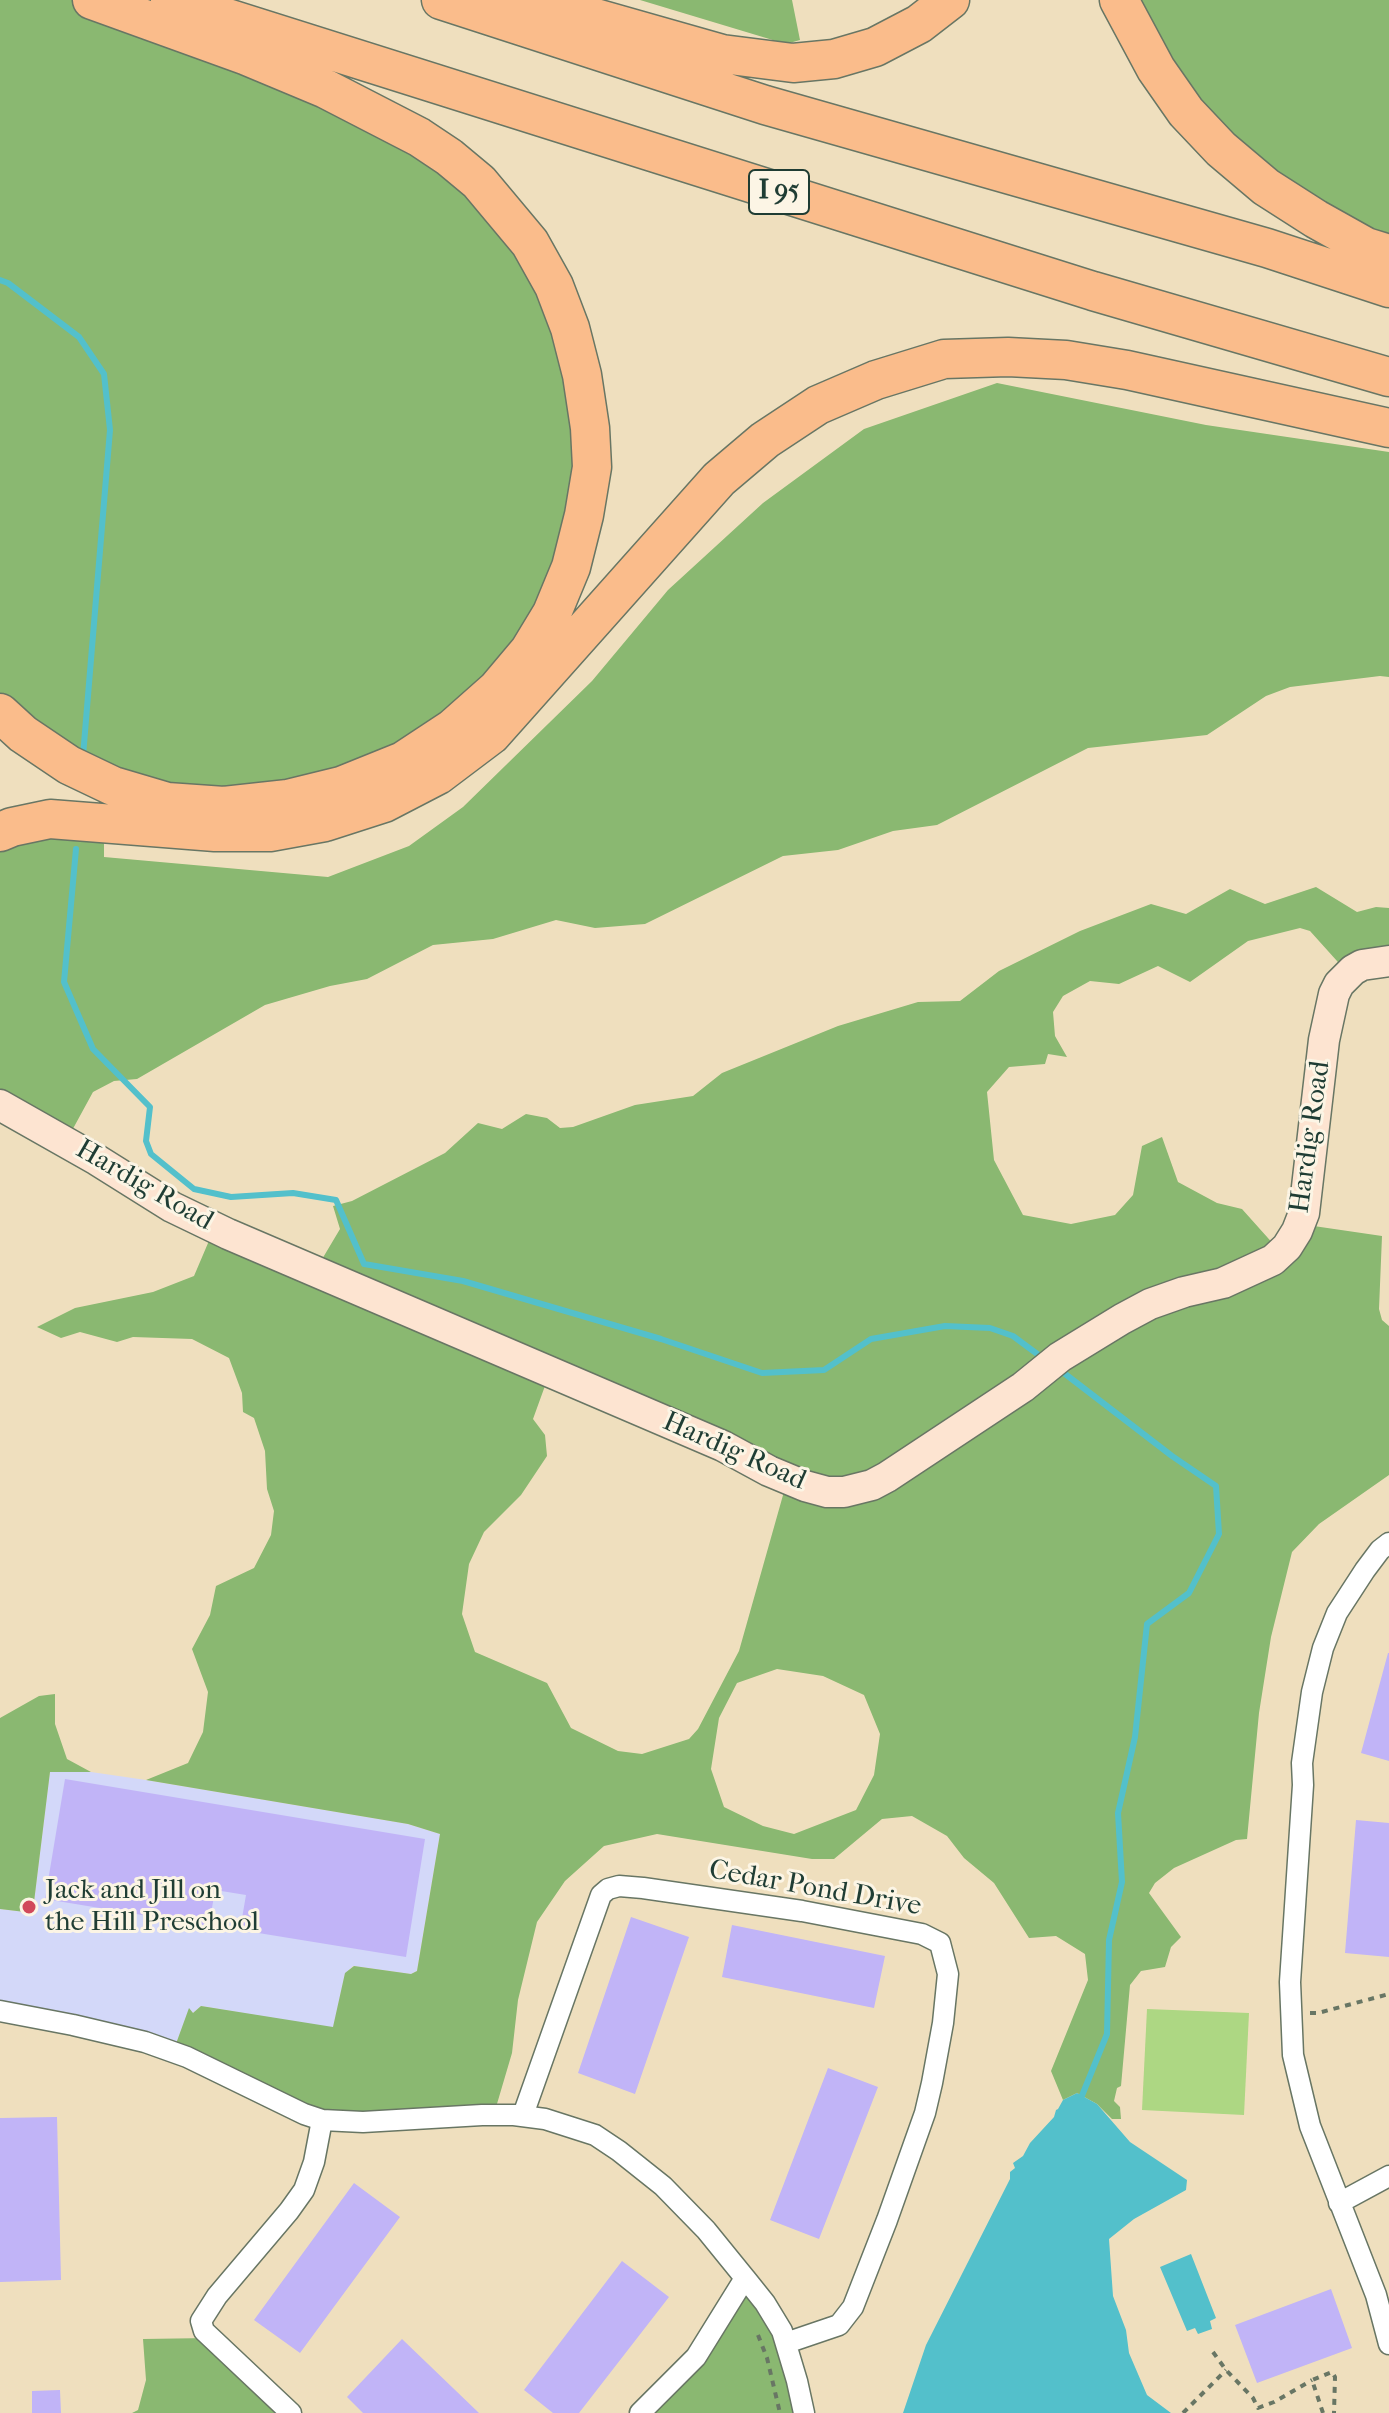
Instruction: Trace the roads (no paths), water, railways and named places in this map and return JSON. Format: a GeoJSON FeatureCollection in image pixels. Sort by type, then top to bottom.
{"type":"FeatureCollection","features":[{"type":"Feature","properties":{"kind":"highway"},"geometry":{"type":"LineString","coordinates":[[0,713],[23,734],[69,765],[113,786],[167,802],[224,806],[288,799],[341,786],[403,761],[453,728],[497,689],[529,651],[552,613],[571,567],[592,467],[582,375],[570,328],[554,286],[530,243],[479,182],[419,137],[326,89],[247,56],[92,0]]}},
{"type":"Feature","properties":{"kind":"highway","name":"I 95"},"geometry":{"type":"LineString","coordinates":[[170,0],[1093,291],[1389,377]]}},
{"type":"Feature","properties":{"kind":"highway"},"geometry":{"type":"LineString","coordinates":[[441,0],[765,105],[1267,248],[1389,288]]}},
{"type":"Feature","properties":{"kind":"highway"},"geometry":{"type":"LineString","coordinates":[[478,0],[546,4],[722,54],[812,63],[875,47],[919,24],[950,0]]}},
{"type":"Feature","properties":{"kind":"highway"},"geometry":{"type":"LineString","coordinates":[[1119,0],[1156,69],[1186,112],[1221,149],[1266,187],[1316,219],[1366,247],[1389,254]]}},
{"type":"Feature","properties":{"kind":"highway"},"geometry":{"type":"LineString","coordinates":[[0,816],[215,832],[270,832],[325,822],[384,803],[438,775],[491,735],[719,479],[765,440],[818,405],[876,380],[944,359],[1008,357],[1066,360],[1127,370],[1389,428]]}},
{"type":"Feature","properties":{"kind":"highway"},"geometry":{"type":"LineString","coordinates":[[0,832],[50,819]]}},
{"type":"Feature","properties":{"kind":"street","name":"Hardig Road"},"geometry":{"type":"LineString","coordinates":[[0,1105],[172,1207],[373,1297],[709,1439],[769,1471],[805,1486],[838,1492],[872,1485],[958,1431],[1103,1329],[1150,1304],[1241,1276],[1273,1260],[1287,1247],[1297,1231],[1306,1201],[1319,1074],[1334,994],[1353,970],[1362,965],[1389,961]]}},
{"type":"Feature","properties":{"kind":"street"},"geometry":{"type":"LineString","coordinates":[[1389,1543],[1365,1570],[1337,1613],[1323,1648],[1312,1692],[1302,1763],[1292,1933],[1291,2012],[1293,2055],[1310,2126],[1339,2203],[1383,2292],[1389,2344]]}},
{"type":"Feature","properties":{"kind":"street","name":"Cedar Pond Drive"},"geometry":{"type":"LineString","coordinates":[[523,2115],[601,1895],[608,1889],[619,1886],[643,1888],[802,1911],[922,1934],[940,1943],[948,1974],[932,2083],[925,2113],[881,2235],[853,2307],[839,2325],[786,2343]]}},
{"type":"Feature","properties":{"kind":"street"},"geometry":{"type":"LineString","coordinates":[[0,2011],[145,2042],[187,2057],[322,2120],[363,2122],[523,2115],[595,2135],[674,2197],[706,2230],[765,2303],[782,2331],[804,2413]]}},
{"type":"Feature","properties":{"kind":"street"},"geometry":{"type":"LineString","coordinates":[[291,2413],[204,2331],[201,2321],[217,2296],[304,2190],[314,2162],[322,2120]]}},
{"type":"Feature","properties":{"kind":"street"},"geometry":{"type":"LineString","coordinates":[[1339,2203],[1389,2176]]}},
{"type":"Feature","properties":{"kind":"street"},"geometry":{"type":"LineString","coordinates":[[640,2413],[696,2357],[745,2278]]}},
{"type":"Feature","properties":{"kind":"water"},"geometry":{"type":"Polygon","coordinates":[[[1077,2093],[1097,2104],[1130,2142],[1187,2180],[1186,2190],[1134,2219],[1109,2239],[1113,2296],[1126,2330],[1129,2353],[1147,2395],[1171,2413],[903,2413],[926,2345],[1010,2179],[1010,2172],[1015,2168],[1013,2163],[1023,2156],[1030,2143],[1054,2117],[1063,2100],[1077,2093]]]}},
{"type":"Feature","properties":{"kind":"water"},"geometry":{"type":"Polygon","coordinates":[[[1191,2254],[1216,2318],[1210,2321],[1212,2329],[1198,2334],[1195,2328],[1187,2331],[1160,2267],[1191,2254]]]}},
{"type":"Feature","properties":{"kind":"waterway"},"geometry":{"type":"LineString","coordinates":[[0,280],[79,337],[104,374],[110,430],[83,756]]}},
{"type":"Feature","properties":{"kind":"waterway"},"geometry":{"type":"LineString","coordinates":[[76,849],[64,982],[93,1049],[150,1107],[146,1141],[151,1154],[194,1189],[231,1197],[293,1193],[336,1200],[364,1264],[463,1281],[661,1339],[762,1373],[824,1370],[871,1339],[945,1326],[990,1328],[1013,1336],[1044,1359]]}},
{"type":"Feature","properties":{"kind":"waterway"},"geometry":{"type":"LineString","coordinates":[[1060,1370],[1216,1486],[1219,1534],[1189,1593],[1147,1624],[1135,1737],[1118,1813],[1122,1882],[1109,1940],[1107,2034],[1081,2098]]}},
{"type":"Feature","properties":{"kind":"place","name":"Jack and Jill on the Hill Preschool"},"geometry":{"type":"Point","coordinates":[29,1907]}}]}
